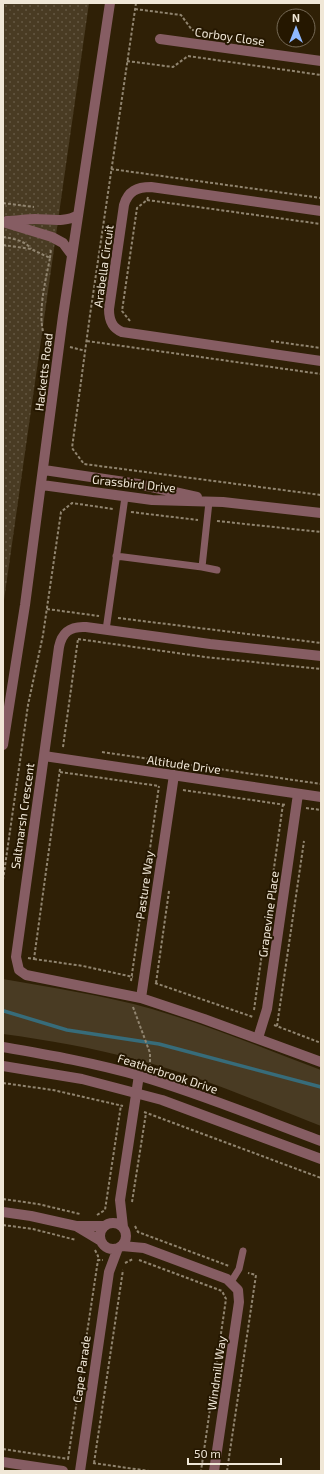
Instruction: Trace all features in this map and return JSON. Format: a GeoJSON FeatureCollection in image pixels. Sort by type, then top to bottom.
{"type":"FeatureCollection","features":[{"type":"Feature","properties":{"kind":"street","name":"Hacketts Road"},"geometry":{"type":"LineString","coordinates":[[3,745],[42,486],[72,255],[110,3]]}},
{"type":"Feature","properties":{"kind":"street","name":"Corboy Close"},"geometry":{"type":"LineString","coordinates":[[160,39],[321,61]]}},
{"type":"Feature","properties":{"kind":"street","name":"Arabella Circuit"},"geometry":{"type":"LineString","coordinates":[[321,211],[149,187],[139,187],[131,192],[124,205],[109,309],[110,319],[117,330],[132,334],[321,361]]}},
{"type":"Feature","properties":{"kind":"street"},"geometry":{"type":"LineString","coordinates":[[3,221],[34,219],[65,220],[72,219],[78,215]]}},
{"type":"Feature","properties":{"kind":"street"},"geometry":{"type":"LineString","coordinates":[[3,221],[52,237],[63,243],[72,255]]}},
{"type":"Feature","properties":{"kind":"street","name":"Grassbird Drive"},"geometry":{"type":"LineString","coordinates":[[44,470],[138,484],[223,502],[321,513]]}},
{"type":"Feature","properties":{"kind":"street","name":"Grassbird Drive"},"geometry":{"type":"LineString","coordinates":[[42,486],[152,500],[223,502]]}},
{"type":"Feature","properties":{"kind":"street"},"geometry":{"type":"LineString","coordinates":[[80,627],[210,644],[321,656]]}},
{"type":"Feature","properties":{"kind":"street","name":"Saltmarsh Crescent"},"geometry":{"type":"LineString","coordinates":[[16,957],[60,641],[67,630],[80,627]]}},
{"type":"Feature","properties":{"kind":"street","name":"Altitude Drive"},"geometry":{"type":"LineString","coordinates":[[44,756],[298,794],[321,796]]}},
{"type":"Feature","properties":{"kind":"street","name":"Pasture Way"},"geometry":{"type":"LineString","coordinates":[[141,998],[174,775]]}},
{"type":"Feature","properties":{"kind":"street","name":"Grapevine Place"},"geometry":{"type":"LineString","coordinates":[[258,1038],[264,1022],[298,794]]}},
{"type":"Feature","properties":{"kind":"street"},"geometry":{"type":"LineString","coordinates":[[16,957],[19,970],[26,975],[141,998],[258,1038],[321,1062]]}},
{"type":"Feature","properties":{"kind":"street","name":"Featherbrook Drive"},"geometry":{"type":"LineString","coordinates":[[3,1048],[86,1062],[139,1075],[195,1094],[321,1141]]}},
{"type":"Feature","properties":{"kind":"street"},"geometry":{"type":"LineString","coordinates":[[3,1066],[82,1079],[136,1093],[180,1106],[321,1159]]}},
{"type":"Feature","properties":{"kind":"street"},"geometry":{"type":"LineString","coordinates":[[120,1247],[126,1241],[120,1200],[139,1075]]}},
{"type":"Feature","properties":{"kind":"street"},"geometry":{"type":"LineString","coordinates":[[103,1244],[101,1233],[120,1200]]}},
{"type":"Feature","properties":{"kind":"street"},"geometry":{"type":"LineString","coordinates":[[3,1212],[31,1216],[76,1226],[106,1225],[116,1223],[144,1248]]}},
{"type":"Feature","properties":{"kind":"street"},"geometry":{"type":"LineString","coordinates":[[76,1226],[112,1249],[120,1247],[144,1248],[231,1282]]}},
{"type":"Feature","properties":{"kind":"street","name":"Cape Parade"},"geometry":{"type":"LineString","coordinates":[[103,1244],[109,1272]]}},
{"type":"Feature","properties":{"kind":"street","name":"Cape Parade"},"geometry":{"type":"LineString","coordinates":[[80,1471],[109,1272],[120,1247]]}},
{"type":"Feature","properties":{"kind":"street","name":"Windmill Way"},"geometry":{"type":"LineString","coordinates":[[214,1471],[239,1302],[238,1290],[231,1282]]}},
{"type":"Feature","properties":{"kind":"street"},"geometry":{"type":"LineString","coordinates":[[3,1462],[63,1471]]}},
{"type":"Feature","properties":{"kind":"lane"},"geometry":{"type":"LineString","coordinates":[[106,630],[125,497]]}},
{"type":"Feature","properties":{"kind":"lane"},"geometry":{"type":"LineString","coordinates":[[202,567],[209,502]]}},
{"type":"Feature","properties":{"kind":"lane"},"geometry":{"type":"LineString","coordinates":[[116,556],[217,570]]}},
{"type":"Feature","properties":{"kind":"lane"},"geometry":{"type":"LineString","coordinates":[[231,1282],[239,1269],[243,1251]]}},
{"type":"Feature","properties":{"kind":"path"},"geometry":{"type":"LineString","coordinates":[[136,3],[72,448],[84,464],[321,495]]}},
{"type":"Feature","properties":{"kind":"path"},"geometry":{"type":"LineString","coordinates":[[135,9],[181,15],[192,30],[260,40]]}},
{"type":"Feature","properties":{"kind":"path"},"geometry":{"type":"LineString","coordinates":[[128,61],[174,67],[188,56],[321,75]]}},
{"type":"Feature","properties":{"kind":"path"},"geometry":{"type":"LineString","coordinates":[[111,169],[321,198]]}},
{"type":"Feature","properties":{"kind":"path"},"geometry":{"type":"LineString","coordinates":[[137,322],[129,321],[122,312],[137,208],[147,200],[150,174]]}},
{"type":"Feature","properties":{"kind":"path"},"geometry":{"type":"LineString","coordinates":[[147,200],[321,224]]}},
{"type":"Feature","properties":{"kind":"path"},"geometry":{"type":"LineString","coordinates":[[3,237],[29,245],[30,249]]}},
{"type":"Feature","properties":{"kind":"path"},"geometry":{"type":"LineString","coordinates":[[3,246],[30,249],[50,258],[42,319],[45,337],[49,343],[86,350]]}},
{"type":"Feature","properties":{"kind":"path"},"geometry":{"type":"LineString","coordinates":[[87,341],[321,374]]}},
{"type":"Feature","properties":{"kind":"path"},"geometry":{"type":"LineString","coordinates":[[267,341],[321,348]]}},
{"type":"Feature","properties":{"kind":"path"},"geometry":{"type":"LineString","coordinates":[[3,880],[28,705],[43,635],[61,512],[72,504],[85,505]]}},
{"type":"Feature","properties":{"kind":"path"},"geometry":{"type":"LineString","coordinates":[[177,519],[321,532]]}},
{"type":"Feature","properties":{"kind":"path"},"geometry":{"type":"LineString","coordinates":[[47,609],[321,643]]}},
{"type":"Feature","properties":{"kind":"path"},"geometry":{"type":"LineString","coordinates":[[34,959],[82,614]]}},
{"type":"Feature","properties":{"kind":"path"},"geometry":{"type":"LineString","coordinates":[[95,751],[321,784]]}},
{"type":"Feature","properties":{"kind":"path"},"geometry":{"type":"LineString","coordinates":[[60,772],[321,810]]}},
{"type":"Feature","properties":{"kind":"path"},"geometry":{"type":"LineString","coordinates":[[253,1017],[283,804]]}},
{"type":"Feature","properties":{"kind":"path"},"geometry":{"type":"LineString","coordinates":[[307,816],[308,808]]}},
{"type":"Feature","properties":{"kind":"path"},"geometry":{"type":"LineString","coordinates":[[277,1027],[304,839]]}},
{"type":"Feature","properties":{"kind":"path"},"geometry":{"type":"LineString","coordinates":[[16,957],[83,966],[143,980],[190,994],[321,1043]]}},
{"type":"Feature","properties":{"kind":"path"},"geometry":{"type":"LineString","coordinates":[[140,1027],[150,1053],[150,1065]]}},
{"type":"Feature","properties":{"kind":"path"},"geometry":{"type":"LineString","coordinates":[[3,1083],[53,1090],[121,1105],[157,1116],[321,1178]]}},
{"type":"Feature","properties":{"kind":"path"},"geometry":{"type":"LineString","coordinates":[[94,1217],[105,1210],[121,1105]]}},
{"type":"Feature","properties":{"kind":"path"},"geometry":{"type":"LineString","coordinates":[[3,1199],[38,1204],[83,1215]]}},
{"type":"Feature","properties":{"kind":"path"},"geometry":{"type":"LineString","coordinates":[[134,1225],[138,1232],[256,1275],[227,1471]]}},
{"type":"Feature","properties":{"kind":"path"},"geometry":{"type":"LineString","coordinates":[[68,1459],[98,1260]]}},
{"type":"Feature","properties":{"kind":"path"},"geometry":{"type":"LineString","coordinates":[[139,1260],[222,1291],[226,1299],[201,1471]]}},
{"type":"Feature","properties":{"kind":"path"},"geometry":{"type":"LineString","coordinates":[[94,1463],[124,1264]]}},
{"type":"Feature","properties":{"kind":"shaded area"},"geometry":{"type":"Polygon","coordinates":[[[3,3],[89,3],[3,607],[3,3]]]}},
{"type":"Feature","properties":{"kind":"shaded area"},"geometry":{"type":"Polygon","coordinates":[[[3,979],[97,996],[152,1009],[216,1030],[321,1070],[321,1126],[230,1090],[161,1066],[87,1048],[3,1034],[3,979]]]}},
{"type":"Feature","properties":{"kind":"waterway"},"geometry":{"type":"LineString","coordinates":[[4,1011],[67,1030],[159,1044],[321,1087]]}}]}
